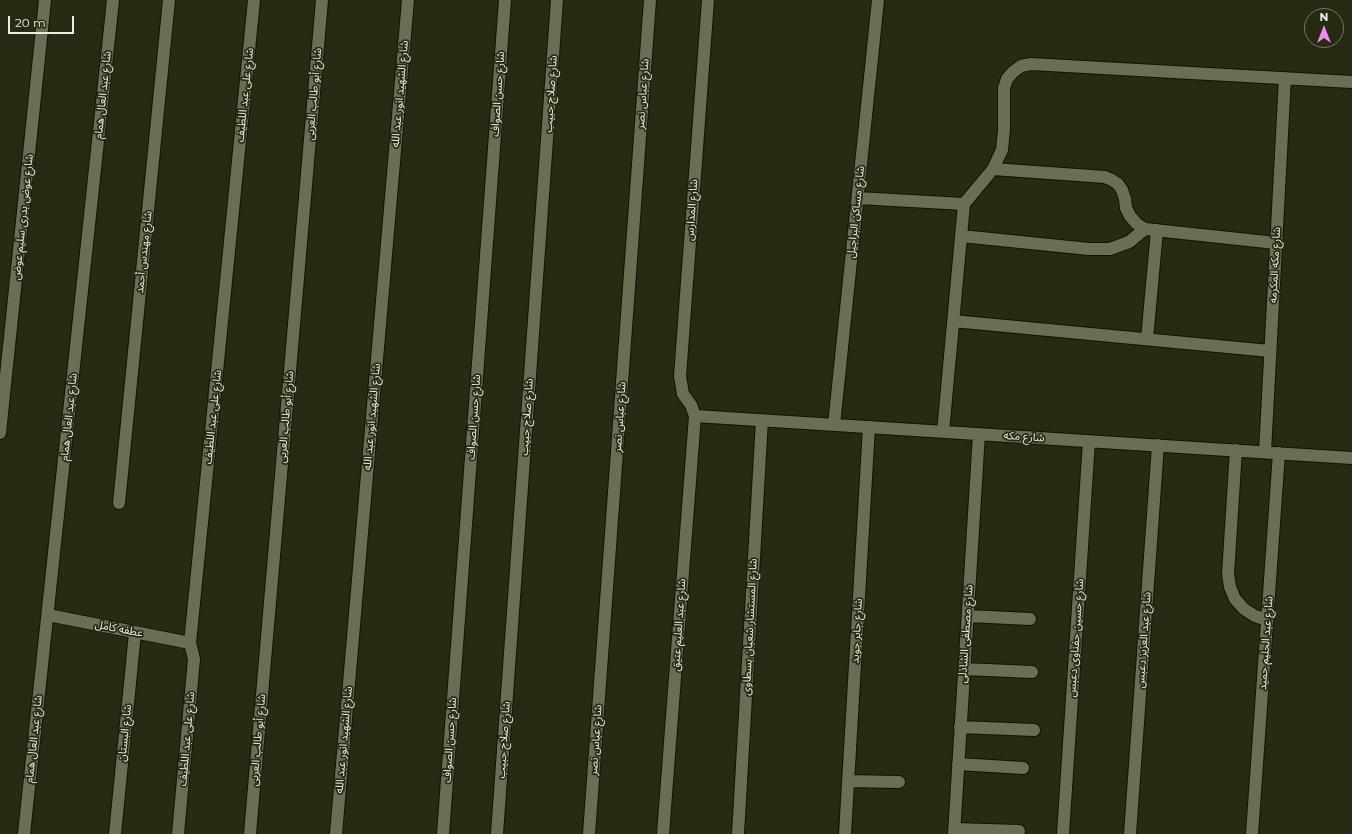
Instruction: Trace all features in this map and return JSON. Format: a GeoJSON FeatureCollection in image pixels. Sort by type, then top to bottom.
{"type":"FeatureCollection","features":[{"type":"Feature","properties":{"kind":"street","name":"شارع عوض بدرى سليم عوض"},"geometry":{"type":"LineString","coordinates":[[0,433],[45,0]]}},
{"type":"Feature","properties":{"kind":"street","name":"شارع عبد العال همام"},"geometry":{"type":"LineString","coordinates":[[24,834],[113,0]]}},
{"type":"Feature","properties":{"kind":"street","name":"شارع مهندس أحمد"},"geometry":{"type":"LineString","coordinates":[[120,503],[169,0]]}},
{"type":"Feature","properties":{"kind":"street","name":"شارع على عبد اللطيف"},"geometry":{"type":"LineString","coordinates":[[178,834],[194,660],[190,643],[254,0]]}},
{"type":"Feature","properties":{"kind":"street","name":"شارع أبو طالب العربى"},"geometry":{"type":"LineString","coordinates":[[250,834],[322,0]]}},
{"type":"Feature","properties":{"kind":"street","name":"شارع الشهيد انور عبد الله"},"geometry":{"type":"LineString","coordinates":[[336,834],[408,0]]}},
{"type":"Feature","properties":{"kind":"street","name":"شارع حسن الصواف"},"geometry":{"type":"LineString","coordinates":[[443,834],[505,0]]}},
{"type":"Feature","properties":{"kind":"street","name":"شارع صلاح حبيب"},"geometry":{"type":"LineString","coordinates":[[497,834],[557,0]]}},
{"type":"Feature","properties":{"kind":"street","name":"شارع عباس نصر"},"geometry":{"type":"LineString","coordinates":[[589,834],[650,0]]}},
{"type":"Feature","properties":{"kind":"street","name":"شارع المدارس"},"geometry":{"type":"LineString","coordinates":[[696,416],[691,405],[683,394],[680,376],[708,0]]}},
{"type":"Feature","properties":{"kind":"street","name":"شارع مساكن البراجيل"},"geometry":{"type":"LineString","coordinates":[[834,425],[878,0]]}},
{"type":"Feature","properties":{"kind":"street"},"geometry":{"type":"LineString","coordinates":[[943,432],[964,204],[993,169],[1002,150],[1004,129],[1004,88],[1007,79],[1013,72],[1021,66],[1031,64],[1352,82]]}},
{"type":"Feature","properties":{"kind":"street","name":"شارع مكه المكرمه"},"geometry":{"type":"LineString","coordinates":[[1265,452],[1285,78]]}},
{"type":"Feature","properties":{"kind":"street"},"geometry":{"type":"LineString","coordinates":[[993,169],[1098,177],[1112,180],[1122,190],[1126,208],[1130,216],[1137,224],[1151,230],[1276,243]]}},
{"type":"Feature","properties":{"kind":"street"},"geometry":{"type":"LineString","coordinates":[[858,198],[964,204]]}},
{"type":"Feature","properties":{"kind":"street"},"geometry":{"type":"LineString","coordinates":[[961,236],[1090,250],[1110,249],[1130,242],[1151,230]]}},
{"type":"Feature","properties":{"kind":"street"},"geometry":{"type":"LineString","coordinates":[[1147,339],[1151,230]]}},
{"type":"Feature","properties":{"kind":"street"},"geometry":{"type":"LineString","coordinates":[[953,321],[1270,351]]}},
{"type":"Feature","properties":{"kind":"street","name":"شارع مكه"},"geometry":{"type":"LineString","coordinates":[[696,416],[1352,458]]}},
{"type":"Feature","properties":{"kind":"street","name":"شارع عبد العليم عتيق"},"geometry":{"type":"LineString","coordinates":[[663,834],[696,416]]}},
{"type":"Feature","properties":{"kind":"street","name":"شارع المستشار شعبان بسطاوى"},"geometry":{"type":"LineString","coordinates":[[738,834],[762,420]]}},
{"type":"Feature","properties":{"kind":"street","name":"شارع جابر جويد"},"geometry":{"type":"LineString","coordinates":[[845,834],[869,427]]}},
{"type":"Feature","properties":{"kind":"street","name":"شارع مصطفى الشاذلى"},"geometry":{"type":"LineString","coordinates":[[954,831],[980,434]]}},
{"type":"Feature","properties":{"kind":"street","name":"شارع حسين حفناوى دعبس"},"geometry":{"type":"LineString","coordinates":[[1063,834],[1089,441]]}},
{"type":"Feature","properties":{"kind":"street","name":"شارع عبد العزيز دعبس"},"geometry":{"type":"LineString","coordinates":[[1130,834],[1158,446]]}},
{"type":"Feature","properties":{"kind":"street"},"geometry":{"type":"LineString","coordinates":[[1236,450],[1228,574],[1230,587],[1235,599],[1244,609],[1254,616],[1267,620]]}},
{"type":"Feature","properties":{"kind":"street","name":"شارع عبد الحليم حميد"},"geometry":{"type":"LineString","coordinates":[[1252,834],[1279,453]]}},
{"type":"Feature","properties":{"kind":"street","name":"عطفه كامل"},"geometry":{"type":"LineString","coordinates":[[48,615],[190,643]]}},
{"type":"Feature","properties":{"kind":"street"},"geometry":{"type":"LineString","coordinates":[[968,616],[1030,619]]}},
{"type":"Feature","properties":{"kind":"street","name":"شارع البستان"},"geometry":{"type":"LineString","coordinates":[[115,834],[135,633]]}},
{"type":"Feature","properties":{"kind":"street"},"geometry":{"type":"LineString","coordinates":[[964,669],[1032,672]]}},
{"type":"Feature","properties":{"kind":"street"},"geometry":{"type":"LineString","coordinates":[[960,727],[1034,730]]}},
{"type":"Feature","properties":{"kind":"street"},"geometry":{"type":"LineString","coordinates":[[958,764],[1023,768]]}},
{"type":"Feature","properties":{"kind":"street"},"geometry":{"type":"LineString","coordinates":[[848,781],[899,782]]}},
{"type":"Feature","properties":{"kind":"street"},"geometry":{"type":"LineString","coordinates":[[954,831],[1019,831]]}}]}
